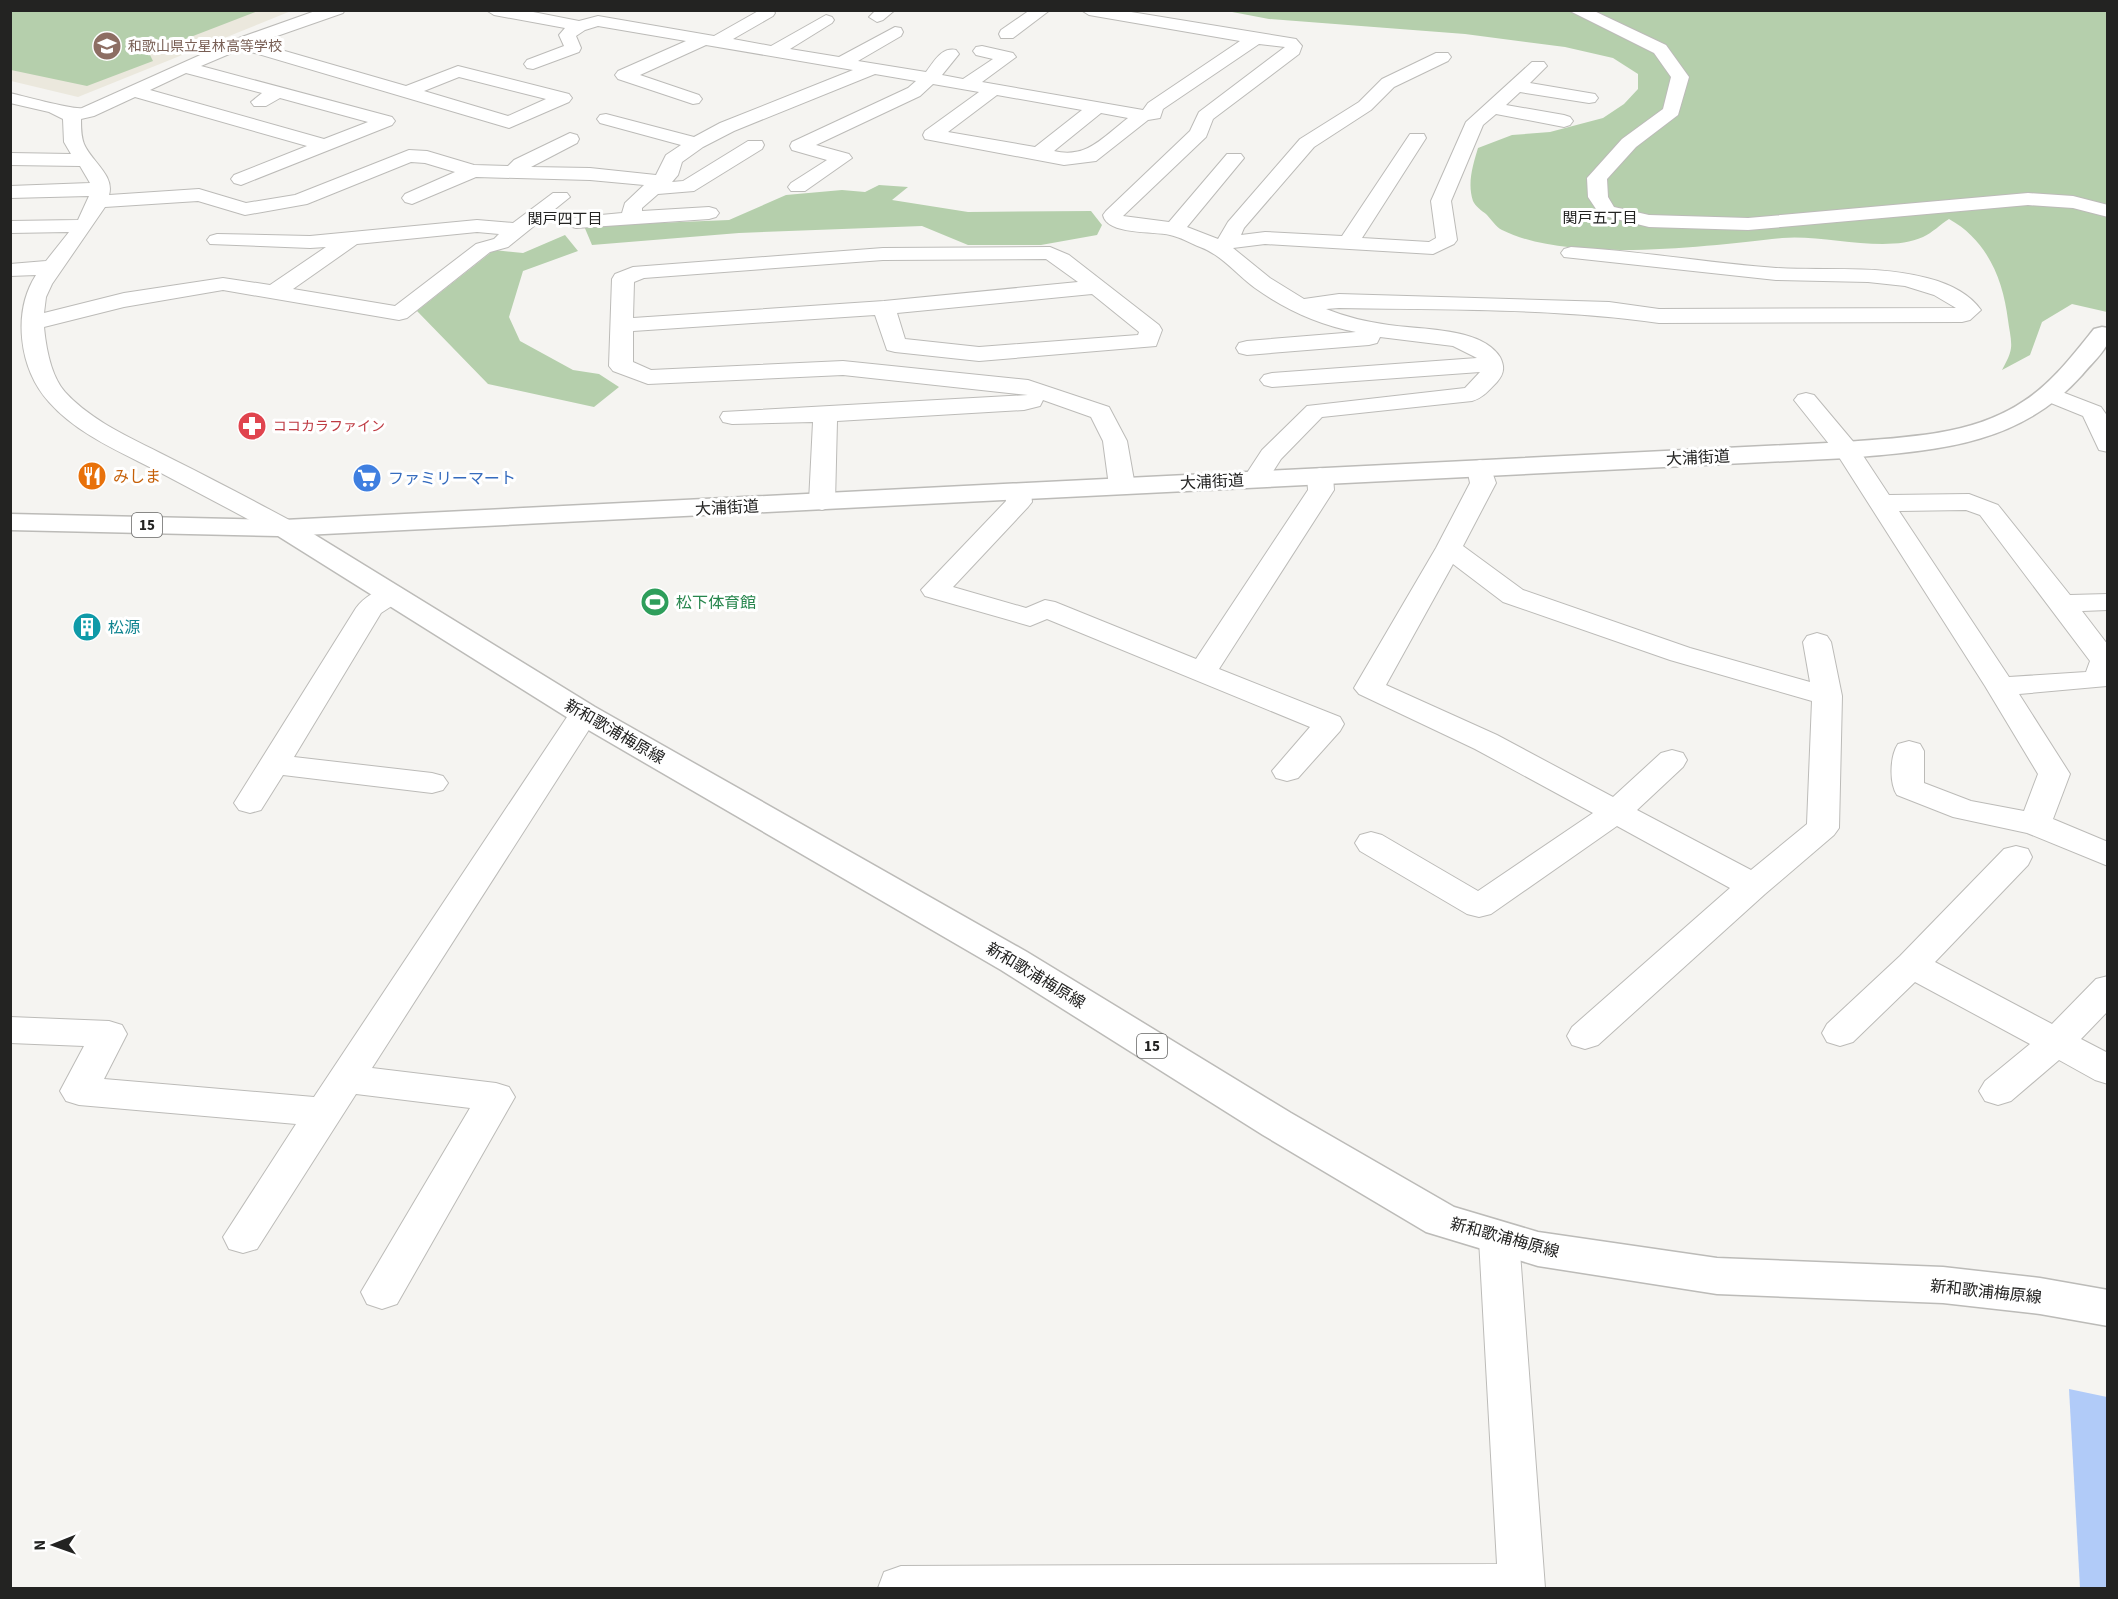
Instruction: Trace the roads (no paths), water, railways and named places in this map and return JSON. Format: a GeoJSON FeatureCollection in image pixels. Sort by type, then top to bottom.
{"type":"FeatureCollection","features":[{"type":"Feature","properties":{"kind":"street"},"geometry":{"type":"LineString","coordinates":[[10,98],[55,108],[72,116],[88,112],[243,44],[303,20],[337,10]]}},
{"type":"Feature","properties":{"kind":"street"},"geometry":{"type":"LineString","coordinates":[[494,10],[579,26]]}},
{"type":"Feature","properties":{"kind":"street"},"geometry":{"type":"LineString","coordinates":[[1006,34],[1042,10]]}},
{"type":"Feature","properties":{"kind":"street"},"geometry":{"type":"LineString","coordinates":[[1089,10],[1290,43],[1294,46],[1293,50],[1205,116],[1199,132],[1113,215],[1114,220],[1122,224],[1174,229],[1223,245],[1262,283],[1299,306],[1338,322],[1388,332],[1458,340],[1485,352],[1492,364],[1491,374],[1472,394],[1316,411],[1271,455],[1256,478]]}},
{"type":"Feature","properties":{"kind":"street"},"geometry":{"type":"LineString","coordinates":[[1576,10],[1604,21],[1660,49],[1680,77],[1672,111],[1629,143],[1597,178],[1598,197],[1607,211],[1649,221],[1748,224],[2028,199],[2073,202],[2108,211]]}},
{"type":"Feature","properties":{"kind":"street"},"geometry":{"type":"LineString","coordinates":[[693,99],[624,75],[711,40],[767,13]]}},
{"type":"Feature","properties":{"kind":"street"},"geometry":{"type":"LineString","coordinates":[[774,51],[826,20]]}},
{"type":"Feature","properties":{"kind":"street"},"geometry":{"type":"LineString","coordinates":[[533,64],[573,48],[567,35],[579,26],[598,21],[1143,115],[1154,114],[1154,107],[1256,38]]}},
{"type":"Feature","properties":{"kind":"street"},"geometry":{"type":"LineString","coordinates":[[842,63],[895,32]]}},
{"type":"Feature","properties":{"kind":"street"},"geometry":{"type":"LineString","coordinates":[[243,44],[509,122],[563,98],[458,70],[407,92]]}},
{"type":"Feature","properties":{"kind":"street"},"geometry":{"type":"LineString","coordinates":[[967,84],[1007,57],[982,51]]}},
{"type":"Feature","properties":{"kind":"street"},"geometry":{"type":"LineString","coordinates":[[798,187],[842,158],[800,147],[914,92],[930,78],[950,54]]}},
{"type":"Feature","properties":{"kind":"street"},"geometry":{"type":"LineString","coordinates":[[1223,245],[1235,226],[1307,143],[1365,105],[1388,82],[1442,57]]}},
{"type":"Feature","properties":{"kind":"street"},"geometry":{"type":"LineString","coordinates":[[1194,58],[1221,63]]}},
{"type":"Feature","properties":{"kind":"street"},"geometry":{"type":"LineString","coordinates":[[1223,245],[1265,238],[1349,241],[1433,248],[1447,240],[1441,201],[1475,122],[1538,66]]}},
{"type":"Feature","properties":{"kind":"street"},"geometry":{"type":"LineString","coordinates":[[188,68],[386,121],[241,179]]}},
{"type":"Feature","properties":{"kind":"street"},"geometry":{"type":"LineString","coordinates":[[632,219],[632,207],[668,175],[673,159],[696,143],[727,127],[872,69]]}},
{"type":"Feature","properties":{"kind":"street"},"geometry":{"type":"LineString","coordinates":[[1516,86],[1589,98]]}},
{"type":"Feature","properties":{"kind":"street"},"geometry":{"type":"LineString","coordinates":[[994,89],[932,135],[1064,159],[1089,158],[1143,115]]}},
{"type":"Feature","properties":{"kind":"street"},"geometry":{"type":"LineString","coordinates":[[135,90],[325,145]]}},
{"type":"Feature","properties":{"kind":"street"},"geometry":{"type":"LineString","coordinates":[[230,118],[278,92]]}},
{"type":"Feature","properties":{"kind":"street"},"geometry":{"type":"LineString","coordinates":[[1039,153],[1097,107]]}},
{"type":"Feature","properties":{"kind":"street"},"geometry":{"type":"LineString","coordinates":[[1492,108],[1564,121]]}},
{"type":"Feature","properties":{"kind":"street"},"geometry":{"type":"LineString","coordinates":[[72,116],[69,131],[76,150],[97,174],[99,196],[83,226],[53,267],[35,297],[32,323],[38,362],[56,396],[98,429],[284,528]]}},
{"type":"Feature","properties":{"kind":"street"},"geometry":{"type":"LineString","coordinates":[[606,119],[696,143]]}},
{"type":"Feature","properties":{"kind":"street"},"geometry":{"type":"LineString","coordinates":[[1349,241],[1417,138]]}},
{"type":"Feature","properties":{"kind":"street"},"geometry":{"type":"LineString","coordinates":[[515,170],[521,164],[570,139]]}},
{"type":"Feature","properties":{"kind":"street"},"geometry":{"type":"LineString","coordinates":[[10,192],[99,196],[199,195],[245,209],[300,200],[409,156],[426,157],[473,171],[515,170],[590,174],[656,185],[687,187],[755,146]]}},
{"type":"Feature","properties":{"kind":"street"},"geometry":{"type":"LineString","coordinates":[[1174,229],[1234,158]]}},
{"type":"Feature","properties":{"kind":"street"},"geometry":{"type":"LineString","coordinates":[[10,159],[84,160]]}},
{"type":"Feature","properties":{"kind":"street"},"geometry":{"type":"LineString","coordinates":[[412,198],[473,171]]}},
{"type":"Feature","properties":{"kind":"street"},"geometry":{"type":"LineString","coordinates":[[32,323],[124,300],[223,284],[399,313],[483,248],[501,243],[560,197]]}},
{"type":"Feature","properties":{"kind":"street"},"geometry":{"type":"LineString","coordinates":[[576,222],[709,213]]}},
{"type":"Feature","properties":{"kind":"street"},"geometry":{"type":"LineString","coordinates":[[10,227],[83,226]]}},
{"type":"Feature","properties":{"kind":"street"},"geometry":{"type":"LineString","coordinates":[[217,240],[310,242],[477,226],[518,230]]}},
{"type":"Feature","properties":{"kind":"street"},"geometry":{"type":"LineString","coordinates":[[274,292],[351,239]]}},
{"type":"Feature","properties":{"kind":"street"},"geometry":{"type":"LineString","coordinates":[[884,308],[895,345],[979,354],[1148,341],[1151,330],[1062,259],[1050,253],[883,254],[641,272],[623,279],[621,366],[648,378],[843,368],[1028,387],[1101,412],[1115,441],[1122,486]]}},
{"type":"Feature","properties":{"kind":"street"},"geometry":{"type":"LineString","coordinates":[[1299,306],[1340,301],[1481,304],[1609,309],[1659,316],[1962,315],[1970,310],[1962,301],[1924,284],[1893,278],[1778,274],[1571,253]]}},
{"type":"Feature","properties":{"kind":"street"},"geometry":{"type":"LineString","coordinates":[[10,270],[53,267]]}},
{"type":"Feature","properties":{"kind":"street"},"geometry":{"type":"LineString","coordinates":[[622,325],[884,308],[1097,287]]}},
{"type":"Feature","properties":{"kind":"street"},"geometry":{"type":"LineString","coordinates":[[1247,348],[1384,337],[1388,332]]}},
{"type":"Feature","properties":{"kind":"street","name":"大浦街道"},"geometry":{"type":"LineString","coordinates":[[284,528],[1847,450],[1921,443],[1972,432],[2021,414],[2049,394],[2081,361],[2102,334]]}},
{"type":"Feature","properties":{"kind":"street"},"geometry":{"type":"LineString","coordinates":[[1272,380],[1492,364]]}},
{"type":"Feature","properties":{"kind":"street"},"geometry":{"type":"LineString","coordinates":[[732,417],[825,415],[1024,404],[1049,394]]}},
{"type":"Feature","properties":{"kind":"street"},"geometry":{"type":"LineString","coordinates":[[2049,394],[2092,412],[2108,445]]}},
{"type":"Feature","properties":{"kind":"street"},"geometry":{"type":"LineString","coordinates":[[1806,400],[1847,450],[2000,686],[2054,774],[2035,824]]}},
{"type":"Feature","properties":{"kind":"street"},"geometry":{"type":"LineString","coordinates":[[822,502],[825,415]]}},
{"type":"Feature","properties":{"kind":"street"},"geometry":{"type":"LineString","coordinates":[[1480,468],[1483,483],[1370,688],[1485,742],[1753,886]]}},
{"type":"Feature","properties":{"kind":"street"},"geometry":{"type":"LineString","coordinates":[[1202,672],[1321,490],[1320,476]]}},
{"type":"Feature","properties":{"kind":"street"},"geometry":{"type":"LineString","coordinates":[[1018,493],[1019,502],[935,590],[1030,618],[1045,608],[1329,724],[1287,771]]}},
{"type":"Feature","properties":{"kind":"street"},"geometry":{"type":"LineString","coordinates":[[1881,503],[1969,502],[1989,510],[2105,661],[2097,680],[2000,686]]}},
{"type":"Feature","properties":{"kind":"street","name":"15"},"geometry":{"type":"LineString","coordinates":[[10,522],[284,528]]}},
{"type":"Feature","properties":{"kind":"street","name":"新和歌浦梅原線"},"geometry":{"type":"LineString","coordinates":[[284,528],[584,714],[1014,961],[1277,1124],[1441,1220],[1538,1250],[1717,1276],[1943,1285],[2040,1296],[2108,1308]]}},
{"type":"Feature","properties":{"kind":"street"},"geometry":{"type":"LineString","coordinates":[[1449,548],[1513,596],[1680,654],[1827,696]]}},
{"type":"Feature","properties":{"kind":"street"},"geometry":{"type":"LineString","coordinates":[[250,803],[370,608],[391,594]]}},
{"type":"Feature","properties":{"kind":"street"},"geometry":{"type":"LineString","coordinates":[[2062,603],[2108,602]]}},
{"type":"Feature","properties":{"kind":"street"},"geometry":{"type":"LineString","coordinates":[[1585,1036],[1753,886],[1823,828],[1827,696],[1817,642]]}},
{"type":"Feature","properties":{"kind":"street"},"geometry":{"type":"LineString","coordinates":[[243,1237],[584,714]]}},
{"type":"Feature","properties":{"kind":"street"},"geometry":{"type":"LineString","coordinates":[[1909,751],[1908,788],[1964,810],[2035,824],[2108,855]]}},
{"type":"Feature","properties":{"kind":"street"},"geometry":{"type":"LineString","coordinates":[[1371,843],[1479,906],[1615,813],[1672,760]]}},
{"type":"Feature","properties":{"kind":"street"},"geometry":{"type":"LineString","coordinates":[[273,764],[432,783]]}},
{"type":"Feature","properties":{"kind":"street"},"geometry":{"type":"LineString","coordinates":[[1840,1033],[1912,965],[2016,857]]}},
{"type":"Feature","properties":{"kind":"street"},"geometry":{"type":"LineString","coordinates":[[1912,965],[2108,1070]]}},
{"type":"Feature","properties":{"kind":"street"},"geometry":{"type":"LineString","coordinates":[[1998,1091],[2057,1042],[2108,988]]}},
{"type":"Feature","properties":{"kind":"street"},"geometry":{"type":"LineString","coordinates":[[10,1030],[109,1034],[79,1091],[324,1112]]}},
{"type":"Feature","properties":{"kind":"street"},"geometry":{"type":"LineString","coordinates":[[346,1079],[496,1097],[382,1292]]}},
{"type":"Feature","properties":{"kind":"street"},"geometry":{"type":"LineString","coordinates":[[901,1588],[1522,1587],[1499,1239]]}},
{"type":"Feature","properties":{"kind":"water"},"geometry":{"type":"Polygon","coordinates":[[[2069,1389],[2107,1397],[2107,1588],[2080,1588],[2069,1389]]]}},
{"type":"Feature","properties":{"kind":"place","name":"和歌山県立星林高等学校"},"geometry":{"type":"Point","coordinates":[107,46]}},
{"type":"Feature","properties":{"kind":"place","name":"ココカラファイン"},"geometry":{"type":"Point","coordinates":[252,426]}},
{"type":"Feature","properties":{"kind":"place","name":"みしま"},"geometry":{"type":"Point","coordinates":[92,476]}},
{"type":"Feature","properties":{"kind":"place","name":"ファミリーマート"},"geometry":{"type":"Point","coordinates":[367,478]}},
{"type":"Feature","properties":{"kind":"place","name":"松下体育館"},"geometry":{"type":"Point","coordinates":[655,602]}},
{"type":"Feature","properties":{"kind":"place","name":"松源"},"geometry":{"type":"Point","coordinates":[87,627]}},
{"type":"Feature","properties":{"kind":"district","name":"関戸五丁目"},"geometry":{"type":"Point","coordinates":[1600,218]}},
{"type":"Feature","properties":{"kind":"district","name":"関戸四丁目"},"geometry":{"type":"Point","coordinates":[565,219]}}]}
